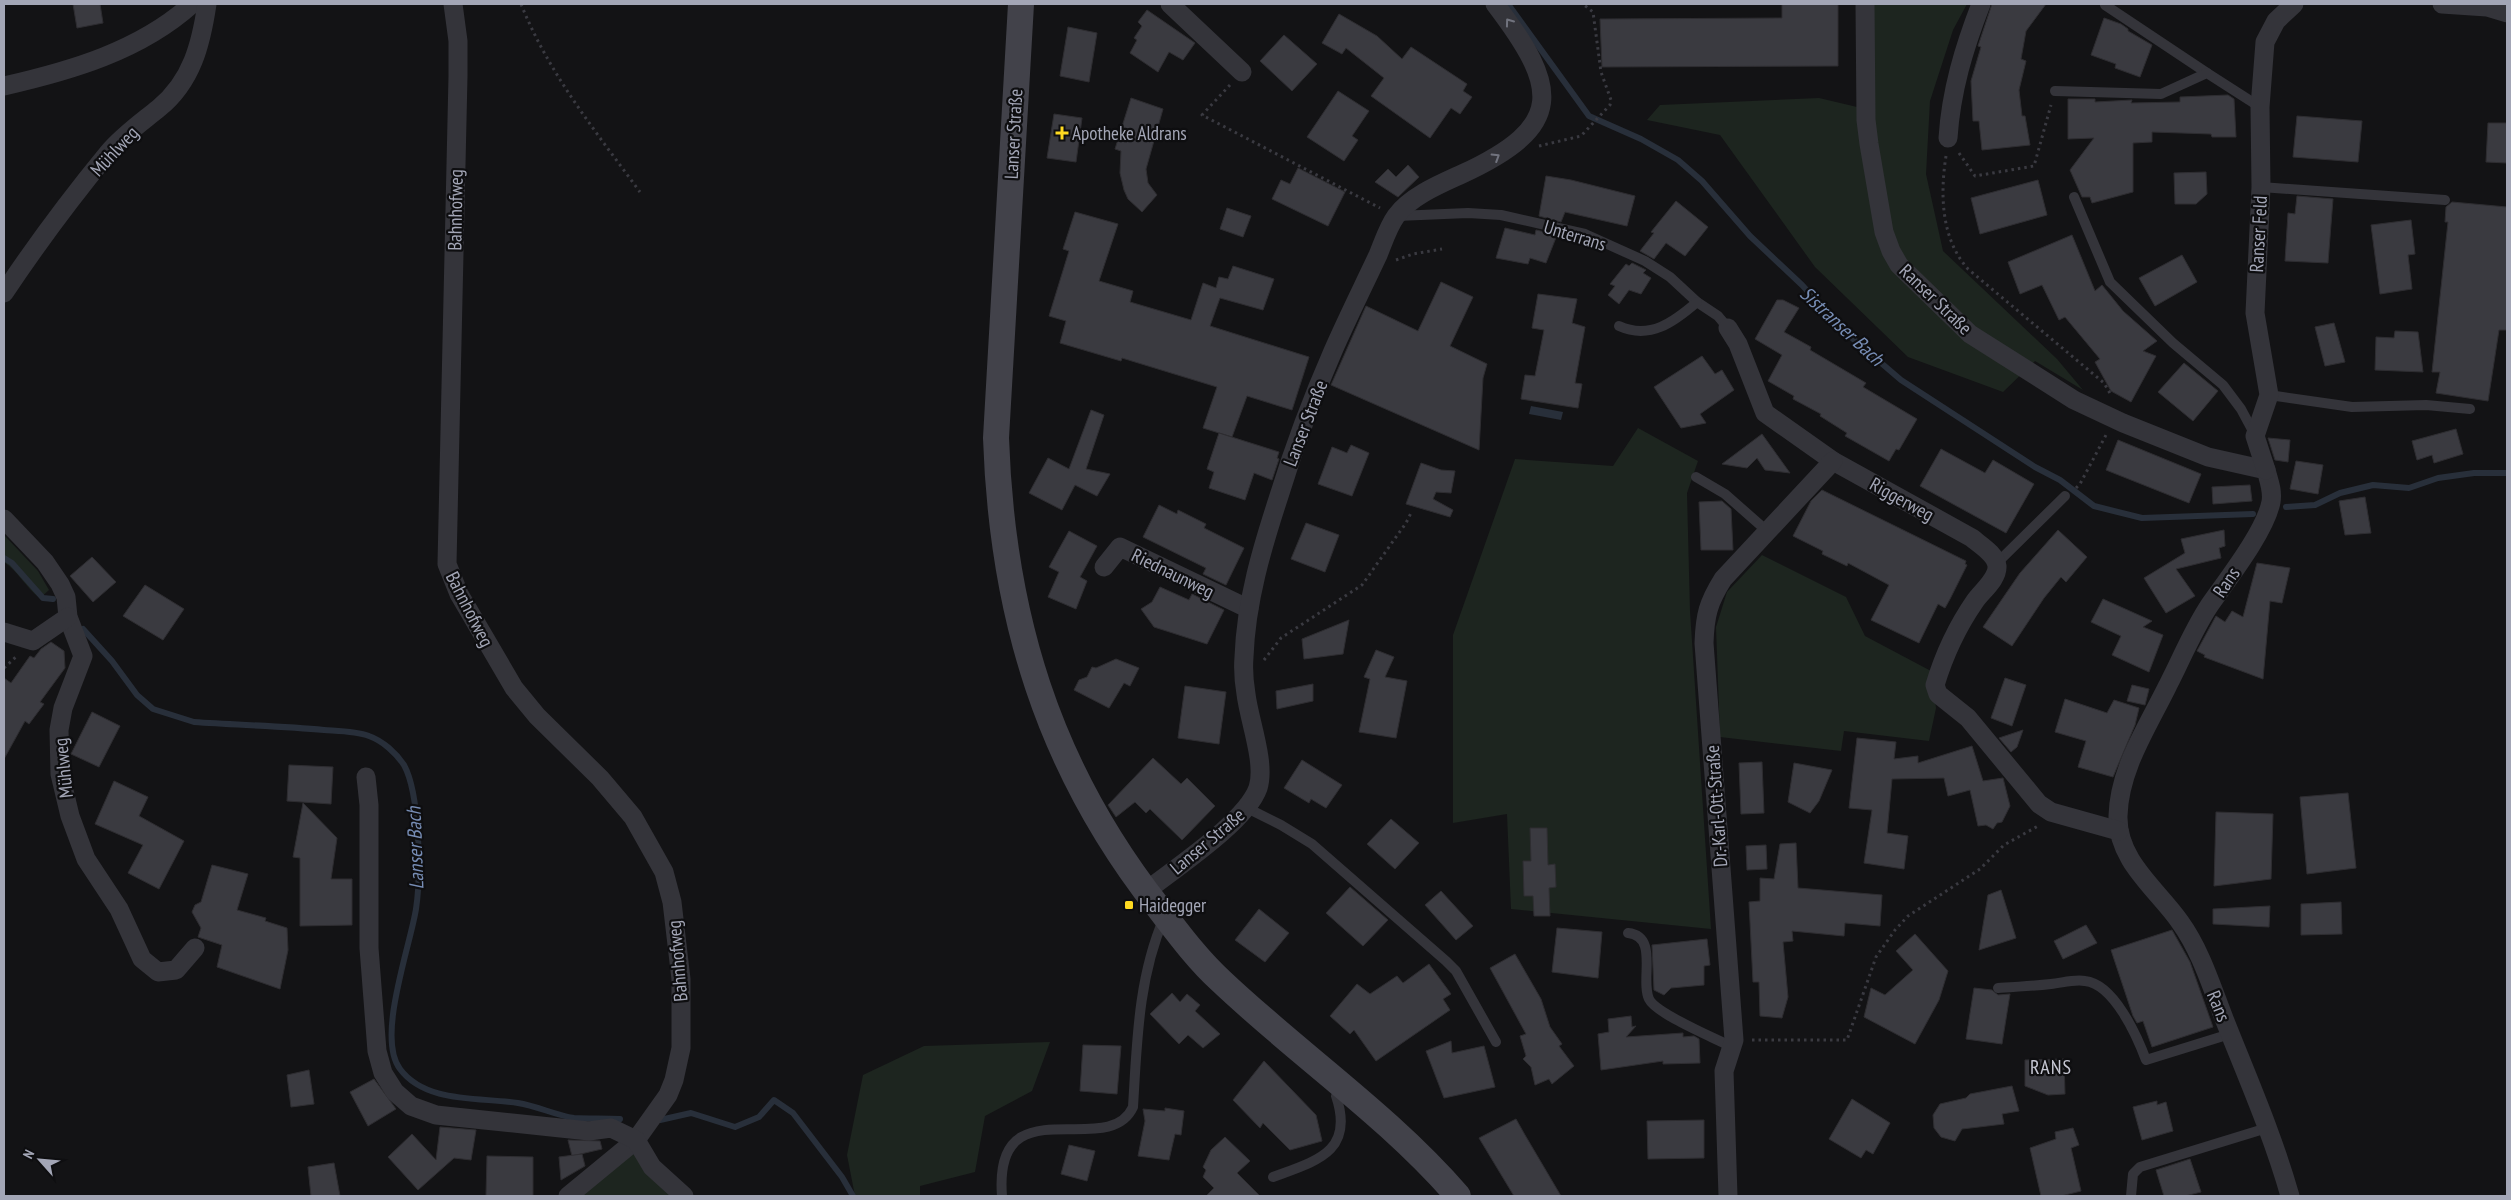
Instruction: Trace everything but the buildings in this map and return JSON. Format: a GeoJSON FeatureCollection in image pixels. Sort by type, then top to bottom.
{"type":"FeatureCollection","features":[{"type":"Feature","properties":{"kind":"main road","name":"Lanser Straße"},"geometry":{"type":"LineString","coordinates":[[1021,4],[996,438],[1001,524],[1011,590],[1024,644],[1046,712],[1066,760],[1090,808],[1145,892],[1197,958],[1401,1140],[1458,1196]]}},
{"type":"Feature","properties":{"kind":"street"},"geometry":{"type":"LineString","coordinates":[[4,86],[78,67],[107,56],[162,27],[192,4]]}},
{"type":"Feature","properties":{"kind":"street","name":"Mühlweg"},"geometry":{"type":"LineString","coordinates":[[4,293],[31,252],[109,152],[175,93],[184,81],[198,47],[207,4]]}},
{"type":"Feature","properties":{"kind":"street","name":"Bahnhofweg"},"geometry":{"type":"LineString","coordinates":[[453,4],[458,41],[458,76],[446,564],[459,594],[514,688],[561,742],[618,797],[650,844],[664,872],[672,902],[679,957],[682,1048],[668,1095],[636,1140],[568,1196]]}},
{"type":"Feature","properties":{"kind":"street"},"geometry":{"type":"LineString","coordinates":[[1170,4],[1242,72]]}},
{"type":"Feature","properties":{"kind":"street","name":"Lanser Straße"},"geometry":{"type":"LineString","coordinates":[[1145,892],[1226,828],[1247,808],[1258,787],[1260,769],[1245,692],[1245,635],[1261,550],[1296,441],[1332,354],[1396,216],[1421,194],[1491,160],[1520,139],[1536,122],[1540,113],[1542,86],[1528,52],[1495,4]]}},
{"type":"Feature","properties":{"kind":"street","name":"Ranser Straße"},"geometry":{"type":"LineString","coordinates":[[1865,4],[1868,136],[1880,212],[1890,250],[1899,264],[1970,334],[2054,389],[2119,421]]}},
{"type":"Feature","properties":{"kind":"street"},"geometry":{"type":"LineString","coordinates":[[1948,138],[1954,87],[1965,46],[1981,4]]}},
{"type":"Feature","properties":{"kind":"street","name":"Ranser Feld"},"geometry":{"type":"LineString","coordinates":[[2255,436],[2269,395],[2255,313],[2261,187],[2260,107],[2265,42],[2276,21],[2294,4]]}},
{"type":"Feature","properties":{"kind":"street"},"geometry":{"type":"LineString","coordinates":[[2442,4],[2487,7],[2507,13]]}},
{"type":"Feature","properties":{"kind":"street","name":"Riggerweg"},"geometry":{"type":"LineString","coordinates":[[1728,328],[1738,344],[1764,413],[1833,461],[1972,538],[1990,553],[1996,564]]}},
{"type":"Feature","properties":{"kind":"street"},"geometry":{"type":"LineString","coordinates":[[2119,421],[2208,457],[2266,470]]}},
{"type":"Feature","properties":{"kind":"street"},"geometry":{"type":"LineString","coordinates":[[2255,436],[2266,470]]}},
{"type":"Feature","properties":{"kind":"street","name":"Dr.-Karl-Ott-Straße"},"geometry":{"type":"LineString","coordinates":[[1728,1196],[1724,1071],[1733,1043],[1704,643],[1704,618],[1711,599],[1723,579],[1833,461]]}},
{"type":"Feature","properties":{"kind":"street","name":"Rans"},"geometry":{"type":"LineString","coordinates":[[2266,470],[2271,489],[2271,502],[2267,514],[2254,540],[2187,644],[2170,683],[2140,739],[2123,786],[2118,816],[2119,831],[2126,851],[2137,869],[2188,934],[2267,1128],[2290,1196]]}},
{"type":"Feature","properties":{"kind":"street","name":"Mühlweg"},"geometry":{"type":"LineString","coordinates":[[4,519],[45,562],[60,584],[66,597],[68,617],[84,656],[62,714],[58,755],[63,790],[80,845],[118,909],[146,964],[158,972],[176,970],[183,965],[195,948]]}},
{"type":"Feature","properties":{"kind":"street","name":"Riednaunweg"},"geometry":{"type":"LineString","coordinates":[[1104,567],[1120,547],[1249,609]]}},
{"type":"Feature","properties":{"kind":"street"},"geometry":{"type":"LineString","coordinates":[[1996,564],[1997,568],[1993,578],[1959,625],[1935,685],[1938,694],[1968,718],[2030,796],[2051,812],[2119,831]]}},
{"type":"Feature","properties":{"kind":"street"},"geometry":{"type":"LineString","coordinates":[[4,632],[34,641],[68,617]]}},
{"type":"Feature","properties":{"kind":"street"},"geometry":{"type":"LineString","coordinates":[[366,778],[370,834],[367,898],[376,1051],[383,1073],[395,1092],[412,1106],[436,1115],[589,1131],[611,1128],[636,1140],[652,1167],[684,1196]]}},
{"type":"Feature","properties":{"kind":"lane"},"geometry":{"type":"LineString","coordinates":[[2105,5],[2260,107]]}},
{"type":"Feature","properties":{"kind":"lane"},"geometry":{"type":"LineString","coordinates":[[2055,91],[2161,94],[2207,73]]}},
{"type":"Feature","properties":{"kind":"lane"},"geometry":{"type":"LineString","coordinates":[[2261,187],[2445,200]]}},
{"type":"Feature","properties":{"kind":"lane"},"geometry":{"type":"LineString","coordinates":[[2074,197],[2110,282],[2172,343],[2223,385],[2241,409],[2255,436]]}},
{"type":"Feature","properties":{"kind":"lane","name":"Unterrans"},"geometry":{"type":"LineString","coordinates":[[1396,216],[1468,213],[1502,215],[1585,234],[1644,261],[1685,289],[1697,302],[1718,316],[1728,328]]}},
{"type":"Feature","properties":{"kind":"lane"},"geometry":{"type":"LineString","coordinates":[[1619,326],[1631,331],[1656,330],[1680,316],[1697,302]]}},
{"type":"Feature","properties":{"kind":"lane"},"geometry":{"type":"LineString","coordinates":[[2269,395],[2352,407],[2426,405],[2470,409]]}},
{"type":"Feature","properties":{"kind":"lane"},"geometry":{"type":"LineString","coordinates":[[1696,477],[1725,494],[1767,531]]}},
{"type":"Feature","properties":{"kind":"lane"},"geometry":{"type":"LineString","coordinates":[[1996,564],[2066,496]]}},
{"type":"Feature","properties":{"kind":"lane"},"geometry":{"type":"LineString","coordinates":[[1247,808],[1281,825],[1312,844],[1446,961],[1456,971],[1496,1042]]}},
{"type":"Feature","properties":{"kind":"lane"},"geometry":{"type":"LineString","coordinates":[[1002,1196],[1002,1171],[1005,1160],[1010,1148],[1019,1138],[1040,1130],[1114,1126],[1129,1116],[1133,1107],[1138,1027],[1145,972],[1152,945],[1165,917]]}},
{"type":"Feature","properties":{"kind":"lane"},"geometry":{"type":"LineString","coordinates":[[1628,933],[1638,935],[1644,943],[1647,991],[1653,1004],[1674,1018],[1733,1043]]}},
{"type":"Feature","properties":{"kind":"lane"},"geometry":{"type":"LineString","coordinates":[[1998,988],[2077,981],[2094,983],[2102,988],[2120,1009],[2135,1033],[2146,1060],[2230,1034]]}},
{"type":"Feature","properties":{"kind":"lane"},"geometry":{"type":"LineString","coordinates":[[1273,1177],[1318,1159],[1334,1146],[1341,1128],[1336,1096],[1342,1087]]}},
{"type":"Feature","properties":{"kind":"lane"},"geometry":{"type":"LineString","coordinates":[[2131,1196],[2133,1174],[2140,1167],[2267,1128]]}},
{"type":"Feature","properties":{"kind":"path"},"geometry":{"type":"LineString","coordinates":[[521,4],[540,47],[553,70],[640,192]]}},
{"type":"Feature","properties":{"kind":"path"},"geometry":{"type":"LineString","coordinates":[[1520,139],[1529,149],[1581,136],[1609,108],[1611,100],[1601,72],[1593,12],[1582,4]]}},
{"type":"Feature","properties":{"kind":"path"},"geometry":{"type":"LineString","coordinates":[[1242,72],[1202,115],[1396,216]]}},
{"type":"Feature","properties":{"kind":"path"},"geometry":{"type":"LineString","coordinates":[[1948,138],[1974,176],[2034,166],[2055,91]]}},
{"type":"Feature","properties":{"kind":"path"},"geometry":{"type":"LineString","coordinates":[[1948,138],[1944,169],[1943,202],[1946,224],[1956,255],[1968,269],[2104,382],[2119,421],[2080,484]]}},
{"type":"Feature","properties":{"kind":"path"},"geometry":{"type":"LineString","coordinates":[[1371,268],[1413,254],[1442,249]]}},
{"type":"Feature","properties":{"kind":"path"},"geometry":{"type":"LineString","coordinates":[[1245,692],[1254,685],[1269,650],[1281,638],[1362,585],[1406,523],[1412,511]]}},
{"type":"Feature","properties":{"kind":"path"},"geometry":{"type":"LineString","coordinates":[[1733,1043],[1847,1040],[1876,957],[1895,930],[1908,916],[1980,869],[2004,845],[2037,827],[2064,816]]}},
{"type":"Feature","properties":{"kind":"shaded area"},"geometry":{"type":"Polygon","coordinates":[[[1870,4],[1967,4],[1953,30],[1930,101],[1926,174],[1943,251],[2057,359],[2083,390],[2035,361],[2003,392],[1908,357],[1815,267],[1720,135],[1647,120],[1660,105],[1819,98],[1874,111],[1870,4]]]}},
{"type":"Feature","properties":{"kind":"shaded area"},"geometry":{"type":"Polygon","coordinates":[[[1531,406],[1563,412],[1561,420],[1529,414],[1531,406]]]}},
{"type":"Feature","properties":{"kind":"shaded area"},"geometry":{"type":"Polygon","coordinates":[[[1638,428],[1698,461],[1687,493],[1690,611],[1711,929],[1511,909],[1507,814],[1453,823],[1453,635],[1515,459],[1613,466],[1638,428]]]}},
{"type":"Feature","properties":{"kind":"shaded area"},"geometry":{"type":"Polygon","coordinates":[[[4,535],[38,571],[49,590],[40,598],[4,562],[4,535]]]}},
{"type":"Feature","properties":{"kind":"shaded area"},"geometry":{"type":"Polygon","coordinates":[[[1762,555],[1846,597],[1865,636],[1931,671],[1936,708],[1929,741],[1844,731],[1841,751],[1720,737],[1716,627],[1727,592],[1762,555]]]}},
{"type":"Feature","properties":{"kind":"shaded area"},"geometry":{"type":"Polygon","coordinates":[[[1050,1042],[1032,1091],[985,1116],[975,1172],[920,1186],[920,1196],[855,1196],[847,1155],[863,1075],[924,1046],[1050,1042]]]}},
{"type":"Feature","properties":{"kind":"shaded area"},"geometry":{"type":"Polygon","coordinates":[[[625,1143],[674,1196],[565,1196],[625,1143]]]}},
{"type":"Feature","properties":{"kind":"waterway","name":"Sistranser Bach"},"geometry":{"type":"LineString","coordinates":[[1508,4],[1589,116],[1641,139],[1678,160],[1702,181],[1750,236],[1802,285],[1845,332],[1901,380],[2035,467],[2060,480],[2094,506],[2142,518],[2253,514]]}},
{"type":"Feature","properties":{"kind":"waterway","name":"Sistranser Bach"},"geometry":{"type":"LineString","coordinates":[[2286,507],[2315,505],[2340,493],[2373,485],[2409,488],[2438,478],[2474,473],[2507,473]]}},
{"type":"Feature","properties":{"kind":"waterway","name":"Lanser Bach"},"geometry":{"type":"LineString","coordinates":[[4,558],[12,563],[43,598],[53,599]]}},
{"type":"Feature","properties":{"kind":"waterway","name":"Lanser Bach"},"geometry":{"type":"LineString","coordinates":[[83,629],[112,661],[137,695],[153,709],[194,722],[347,731],[374,738],[389,748],[404,765],[409,778],[416,815],[419,857],[416,909],[393,1015],[392,1036],[394,1055],[400,1069],[411,1080],[439,1094],[518,1103],[574,1118],[620,1119]]}},
{"type":"Feature","properties":{"kind":"waterway","name":"Lanser Bach"},"geometry":{"type":"LineString","coordinates":[[660,1120],[691,1113],[735,1127],[759,1117],[774,1100],[793,1113],[842,1177],[853,1196]]}},
{"type":"Feature","properties":{"kind":"place","name":"Apotheke Aldrans"},"geometry":{"type":"Point","coordinates":[1062,133]}},
{"type":"Feature","properties":{"kind":"place","name":"Haidegger"},"geometry":{"type":"Point","coordinates":[1129,905]}},
{"type":"Feature","properties":{"kind":"district","name":"RANS"},"geometry":{"type":"Point","coordinates":[2051,1067]}}]}
